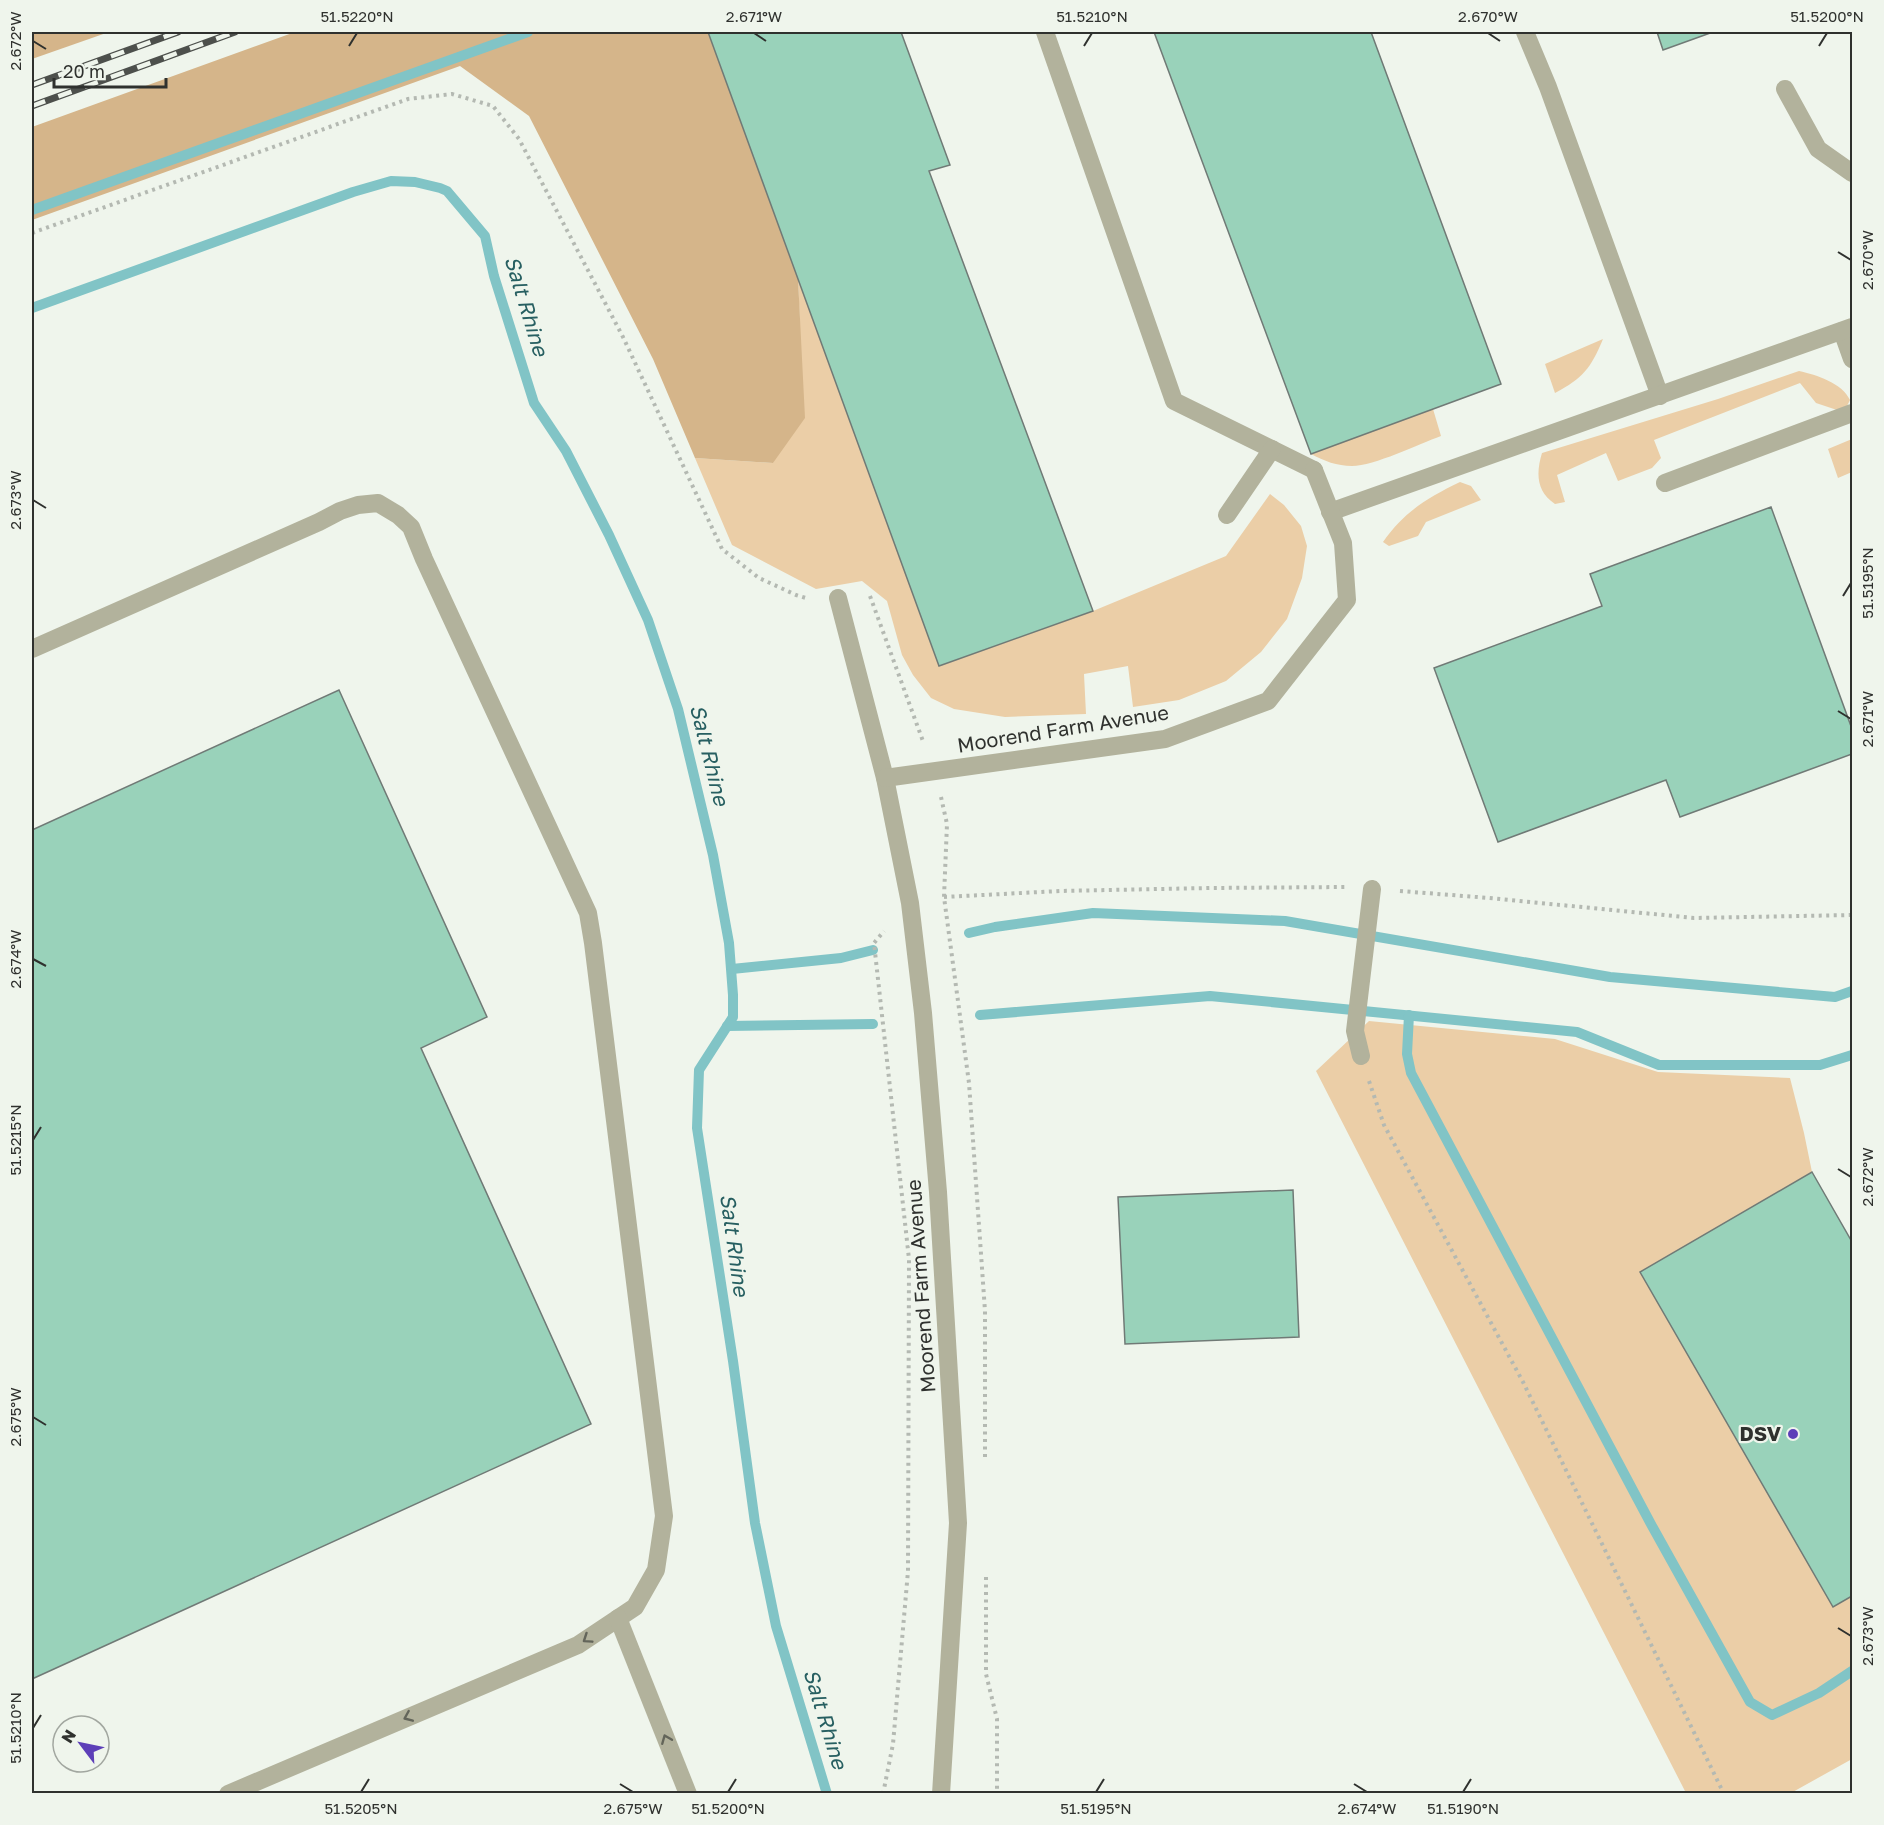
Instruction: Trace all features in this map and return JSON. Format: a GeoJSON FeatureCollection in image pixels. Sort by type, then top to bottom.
{"type":"FeatureCollection","features":[{"type":"Feature","properties":{"kind":"street"},"geometry":{"type":"LineString","coordinates":[[1045,32],[1174,401],[1272,449],[1227,515]]}},
{"type":"Feature","properties":{"kind":"street"},"geometry":{"type":"LineString","coordinates":[[1525,32],[1548,87],[1660,396]]}},
{"type":"Feature","properties":{"kind":"street"},"geometry":{"type":"LineString","coordinates":[[1785,89],[1818,150],[1852,173]]}},
{"type":"Feature","properties":{"kind":"street"},"geometry":{"type":"LineString","coordinates":[[1330,512],[1847,329],[1852,359]]}},
{"type":"Feature","properties":{"kind":"street"},"geometry":{"type":"LineString","coordinates":[[1665,483],[1852,413]]}},
{"type":"Feature","properties":{"kind":"street","name":"Moorend Farm Avenue"},"geometry":{"type":"LineString","coordinates":[[885,778],[1166,739],[1268,701],[1347,600],[1343,543],[1314,470],[1272,449]]}},
{"type":"Feature","properties":{"kind":"street"},"geometry":{"type":"LineString","coordinates":[[32,649],[309,527],[340,511],[358,505],[378,504],[399,515],[411,527],[588,913],[664,1516],[656,1569],[635,1607],[578,1645],[228,1794]]}},
{"type":"Feature","properties":{"kind":"street","name":"Moorend Farm Avenue"},"geometry":{"type":"LineString","coordinates":[[838,598],[885,778],[910,903],[923,1013],[938,1192],[958,1523],[941,1794]]}},
{"type":"Feature","properties":{"kind":"street"},"geometry":{"type":"LineString","coordinates":[[1361,1056],[1355,1031],[1370,898]]}},
{"type":"Feature","properties":{"kind":"street"},"geometry":{"type":"LineString","coordinates":[[618,1618],[688,1794]]}},
{"type":"Feature","properties":{"kind":"path"},"geometry":{"type":"LineString","coordinates":[[32,233],[408,99],[452,94],[493,106],[519,139],[618,327],[722,549],[759,578],[796,595],[818,602],[868,593],[934,771],[947,824],[944,897]]}},
{"type":"Feature","properties":{"kind":"path"},"geometry":{"type":"LineString","coordinates":[[883,1794],[893,1744],[908,1571],[909,1258],[874,943],[910,903]]}},
{"type":"Feature","properties":{"kind":"path"},"geometry":{"type":"LineString","coordinates":[[1361,1056],[1384,1125],[1523,1382],[1724,1794]]}},
{"type":"Feature","properties":{"kind":"shaded area"},"geometry":{"type":"Polygon","coordinates":[[[32,32],[109,32],[32,59],[32,32]]]}},
{"type":"Feature","properties":{"kind":"shaded area"},"geometry":{"type":"Polygon","coordinates":[[[295,32],[708,32],[798,279],[805,418],[773,463],[695,458],[653,359],[529,116],[460,66],[32,220],[32,127],[295,32]]]}},
{"type":"Feature","properties":{"kind":"shaded area"},"geometry":{"type":"Polygon","coordinates":[[[798,279],[939,666],[1093,611],[1226,556],[1270,494],[1284,505],[1301,526],[1307,546],[1302,578],[1287,619],[1261,652],[1226,681],[1179,700],[1133,707],[1128,666],[1084,674],[1086,714],[1005,717],[954,709],[931,698],[913,675],[902,655],[887,601],[862,581],[816,589],[732,545],[695,458],[773,463],[800,327],[798,279]]]}},
{"type":"Feature","properties":{"kind":"shaded area"},"geometry":{"type":"Polygon","coordinates":[[[1603,339],[1585,371],[1555,393],[1545,364],[1603,339]]]}},
{"type":"Feature","properties":{"kind":"shaded area"},"geometry":{"type":"Polygon","coordinates":[[[1799,371],[1821,377],[1835,384],[1850,400],[1846,408],[1837,410],[1816,403],[1800,383],[1654,440],[1661,458],[1652,468],[1618,481],[1606,453],[1557,475],[1565,502],[1555,504],[1541,487],[1538,474],[1542,453],[1718,399],[1799,371]]]}},
{"type":"Feature","properties":{"kind":"shaded area"},"geometry":{"type":"Polygon","coordinates":[[[1433,409],[1441,436],[1384,459],[1346,466],[1331,463],[1311,454],[1433,409]]]}},
{"type":"Feature","properties":{"kind":"shaded area"},"geometry":{"type":"Polygon","coordinates":[[[1852,439],[1852,472],[1838,478],[1828,449],[1852,439]]]}},
{"type":"Feature","properties":{"kind":"shaded area"},"geometry":{"type":"Polygon","coordinates":[[[1460,482],[1471,486],[1481,500],[1426,522],[1418,536],[1389,546],[1383,542],[1408,514],[1437,494],[1460,482]]]}},
{"type":"Feature","properties":{"kind":"shaded area"},"geometry":{"type":"Polygon","coordinates":[[[1369,1021],[1555,1039],[1658,1072],[1790,1078],[1812,1172],[1640,1272],[1833,1607],[1852,1596],[1852,1759],[1791,1793],[1686,1793],[1316,1071],[1369,1021]]]}},
{"type":"Feature","properties":{"kind":"building"},"geometry":{"type":"Polygon","coordinates":[[[708,32],[901,32],[950,165],[929,171],[1093,611],[939,666],[708,32]]]}},
{"type":"Feature","properties":{"kind":"building"},"geometry":{"type":"Polygon","coordinates":[[[1154,32],[1371,32],[1501,384],[1311,454],[1154,32]]]}},
{"type":"Feature","properties":{"kind":"building"},"geometry":{"type":"Polygon","coordinates":[[[1657,32],[1713,32],[1663,50],[1657,32]]]}},
{"type":"Feature","properties":{"kind":"building"},"geometry":{"type":"Polygon","coordinates":[[[1771,507],[1852,729],[1852,754],[1680,817],[1666,780],[1498,842],[1434,668],[1602,606],[1590,574],[1771,507]]]}},
{"type":"Feature","properties":{"kind":"building"},"geometry":{"type":"Polygon","coordinates":[[[339,690],[487,1017],[421,1048],[591,1424],[32,1679],[32,830],[339,690]]]}},
{"type":"Feature","properties":{"kind":"building","name":"DSV"},"geometry":{"type":"Polygon","coordinates":[[[1812,1172],[1852,1242],[1852,1596],[1833,1607],[1640,1272],[1812,1172]]]}},
{"type":"Feature","properties":{"kind":"building"},"geometry":{"type":"Polygon","coordinates":[[[1293,1190],[1299,1337],[1125,1344],[1118,1197],[1293,1190]]]}},
{"type":"Feature","properties":{"kind":"waterway"},"geometry":{"type":"LineString","coordinates":[[32,210],[528,32]]}},
{"type":"Feature","properties":{"kind":"waterway","name":"Salt Rhine"},"geometry":{"type":"LineString","coordinates":[[32,308],[353,192],[391,181],[415,182],[447,191],[485,236],[494,276],[534,403],[566,451],[609,535],[648,620],[678,709],[713,855],[729,943],[733,1017],[699,1070],[697,1128],[755,1523],[776,1626],[827,1794]]}},
{"type":"Feature","properties":{"kind":"waterway"},"geometry":{"type":"LineString","coordinates":[[969,933],[1093,913],[1285,921],[1610,977],[1835,997],[1852,991]]}},
{"type":"Feature","properties":{"kind":"waterway"},"geometry":{"type":"LineString","coordinates":[[732,969],[841,958],[873,950]]}},
{"type":"Feature","properties":{"kind":"waterway"},"geometry":{"type":"LineString","coordinates":[[980,1015],[1210,996],[1577,1032],[1659,1065],[1820,1065],[1852,1055]]}},
{"type":"Feature","properties":{"kind":"waterway"},"geometry":{"type":"LineString","coordinates":[[1409,1015],[1407,1054],[1411,1073],[1652,1526],[1750,1702],[1772,1715],[1819,1693],[1852,1671]]}},
{"type":"Feature","properties":{"kind":"waterway"},"geometry":{"type":"LineString","coordinates":[[727,1026],[873,1024]]}},
{"type":"Feature","properties":{"kind":"railway"},"geometry":{"type":"LineString","coordinates":[[32,85],[178,32]]}},
{"type":"Feature","properties":{"kind":"railway"},"geometry":{"type":"LineString","coordinates":[[32,106],[235,32]]}},
{"type":"Feature","properties":{"kind":"place","name":"DSV"},"geometry":{"type":"Point","coordinates":[1793,1434]}}]}
